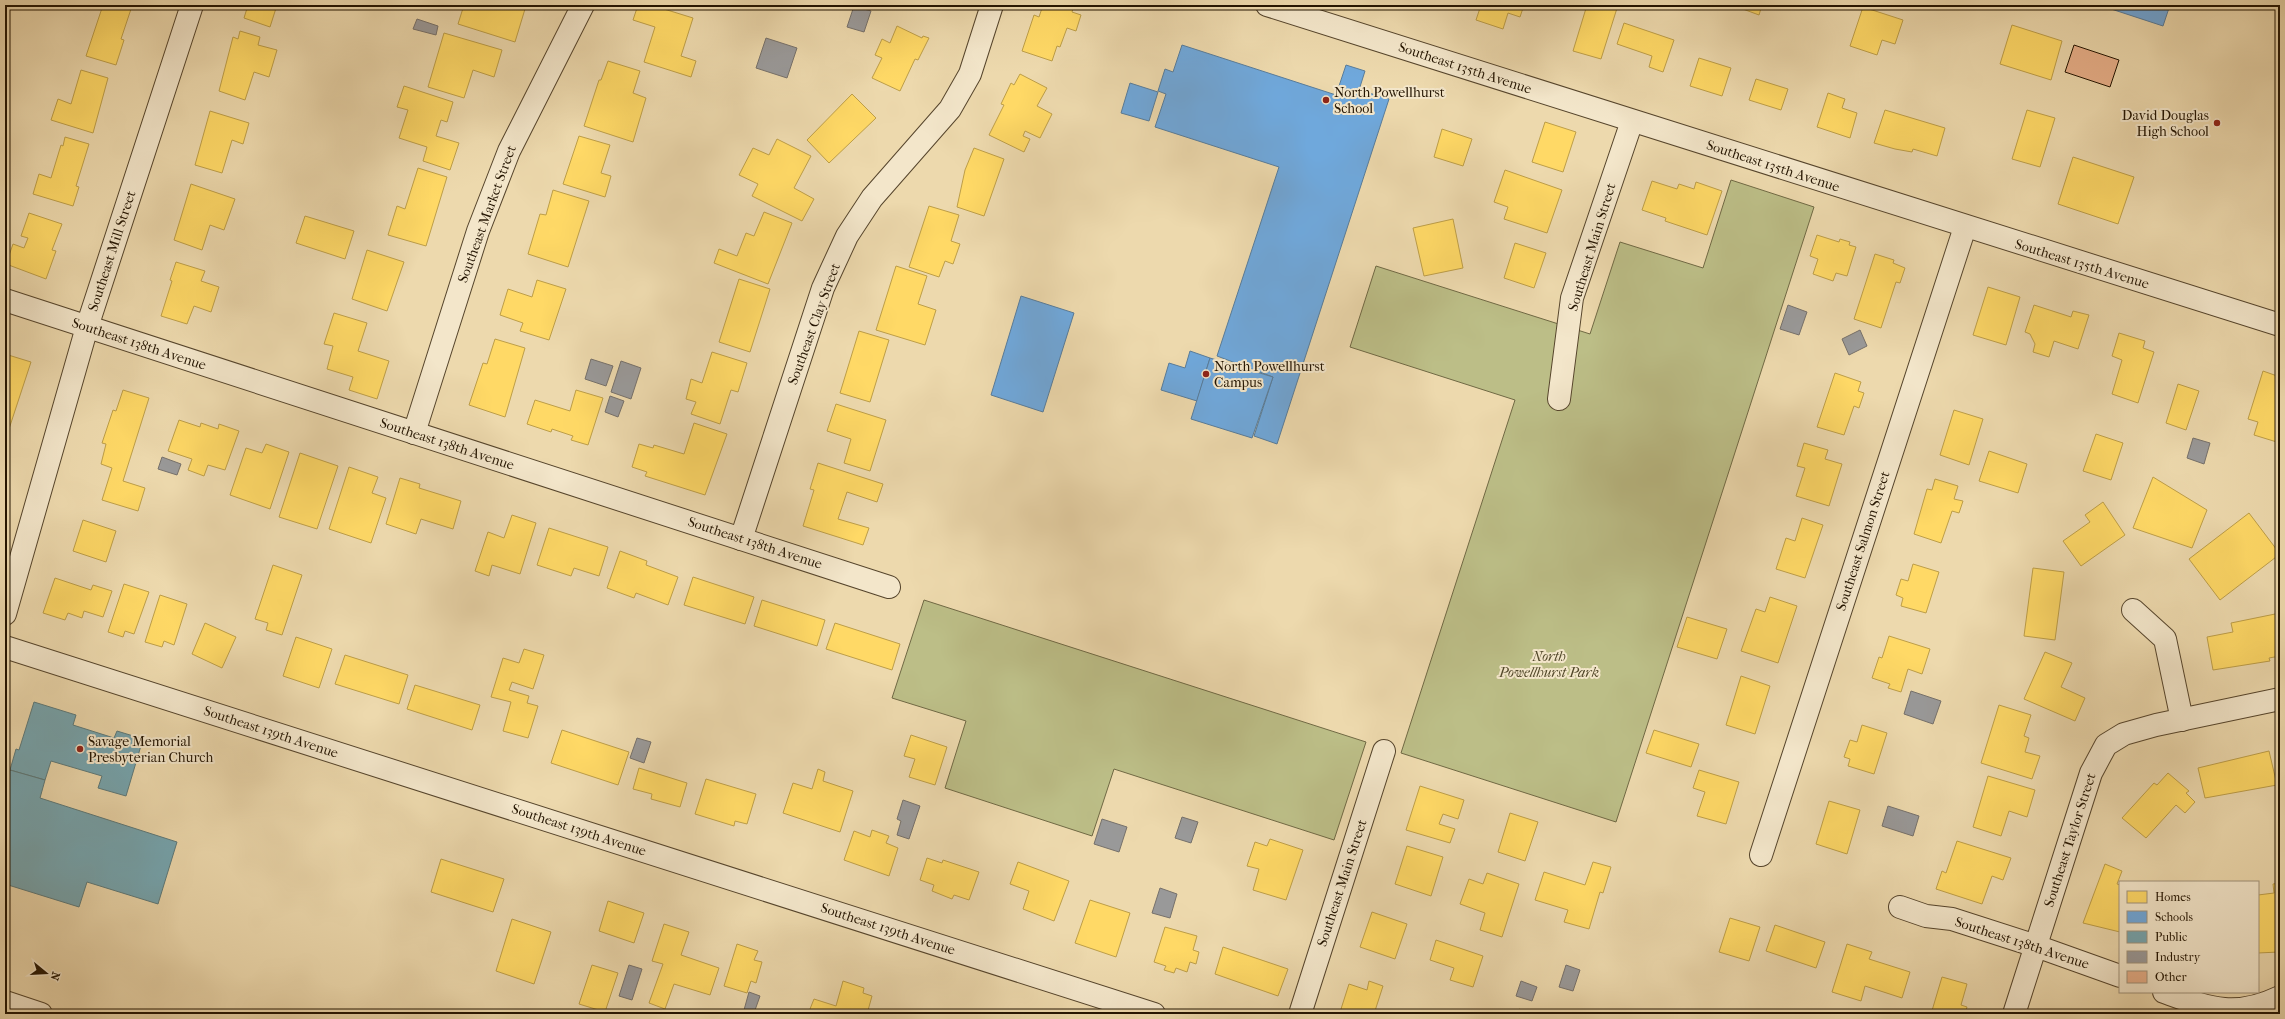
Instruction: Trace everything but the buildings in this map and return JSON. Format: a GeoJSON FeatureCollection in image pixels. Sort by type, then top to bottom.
{"type":"FeatureCollection","features":[{"type":"Feature","properties":{"kind":"street","name":"Southeast Mill Street"},"geometry":{"type":"LineString","coordinates":[[5,614],[87,327],[192,5]]}},
{"type":"Feature","properties":{"kind":"street","name":"Southeast Market Street"},"geometry":{"type":"LineString","coordinates":[[414,433],[478,231],[506,158],[531,105],[583,5]]}},
{"type":"Feature","properties":{"kind":"street","name":"Southeast Clay Street"},"geometry":{"type":"LineString","coordinates":[[741,538],[823,288],[847,236],[872,198],[950,109],[970,74],[992,5]]}},
{"type":"Feature","properties":{"kind":"street","name":"Southeast 135th Avenue"},"geometry":{"type":"LineString","coordinates":[[1267,5],[1965,227],[2280,325]]}},
{"type":"Feature","properties":{"kind":"street","name":"Southeast Main Street"},"geometry":{"type":"LineString","coordinates":[[1559,399],[1572,298],[1632,121]]}},
{"type":"Feature","properties":{"kind":"street","name":"Southeast Salmon Street"},"geometry":{"type":"LineString","coordinates":[[1761,855],[1965,227]]}},
{"type":"Feature","properties":{"kind":"street","name":"Southeast 138th Avenue"},"geometry":{"type":"LineString","coordinates":[[5,300],[890,587]]}},
{"type":"Feature","properties":{"kind":"street"},"geometry":{"type":"LineString","coordinates":[[2133,610],[2165,639],[2182,720]]}},
{"type":"Feature","properties":{"kind":"street","name":"Southeast 139th Avenue"},"geometry":{"type":"LineString","coordinates":[[5,647],[1154,1014]]}},
{"type":"Feature","properties":{"kind":"street","name":"Southeast Taylor Street"},"geometry":{"type":"LineString","coordinates":[[2014,1014],[2097,758],[2106,744],[2124,734],[2280,699]]}},
{"type":"Feature","properties":{"kind":"street","name":"Southeast Main Street"},"geometry":{"type":"LineString","coordinates":[[1300,1014],[1384,751]]}},
{"type":"Feature","properties":{"kind":"street","name":"Southeast 138th Avenue"},"geometry":{"type":"LineString","coordinates":[[1900,907],[1931,917],[1952,919],[2036,946],[2119,976]]}},
{"type":"Feature","properties":{"kind":"street"},"geometry":{"type":"LineString","coordinates":[[2167,993],[2213,1009],[2242,1011],[2280,997]]}},
{"type":"Feature","properties":{"kind":"street"},"geometry":{"type":"LineString","coordinates":[[5,1002],[41,1014]]}},
{"type":"Feature","properties":{"kind":"green space","name":"North Powellhurst Park"},"geometry":{"type":"Polygon","coordinates":[[[1731,180],[1814,207],[1616,822],[1401,753],[1515,400],[1350,347],[1376,266],[1590,334],[1620,242],[1703,268],[1731,180]]]}},
{"type":"Feature","properties":{"kind":"green space"},"geometry":{"type":"Polygon","coordinates":[[[924,600],[1366,742],[1334,840],[1114,769],[1092,836],[945,788],[966,721],[892,698],[924,600]]]}},
{"type":"Feature","properties":{"kind":"place","name":"North Powellhurst School"},"geometry":{"type":"Point","coordinates":[1326,100]}},
{"type":"Feature","properties":{"kind":"place","name":"David Douglas High School"},"geometry":{"type":"Point","coordinates":[2217,123]}},
{"type":"Feature","properties":{"kind":"place","name":"North Powellhurst Campus"},"geometry":{"type":"Point","coordinates":[1206,374]}},
{"type":"Feature","properties":{"kind":"place","name":"Savage Memorial Presbyterian Church"},"geometry":{"type":"Point","coordinates":[80,749]}}]}
